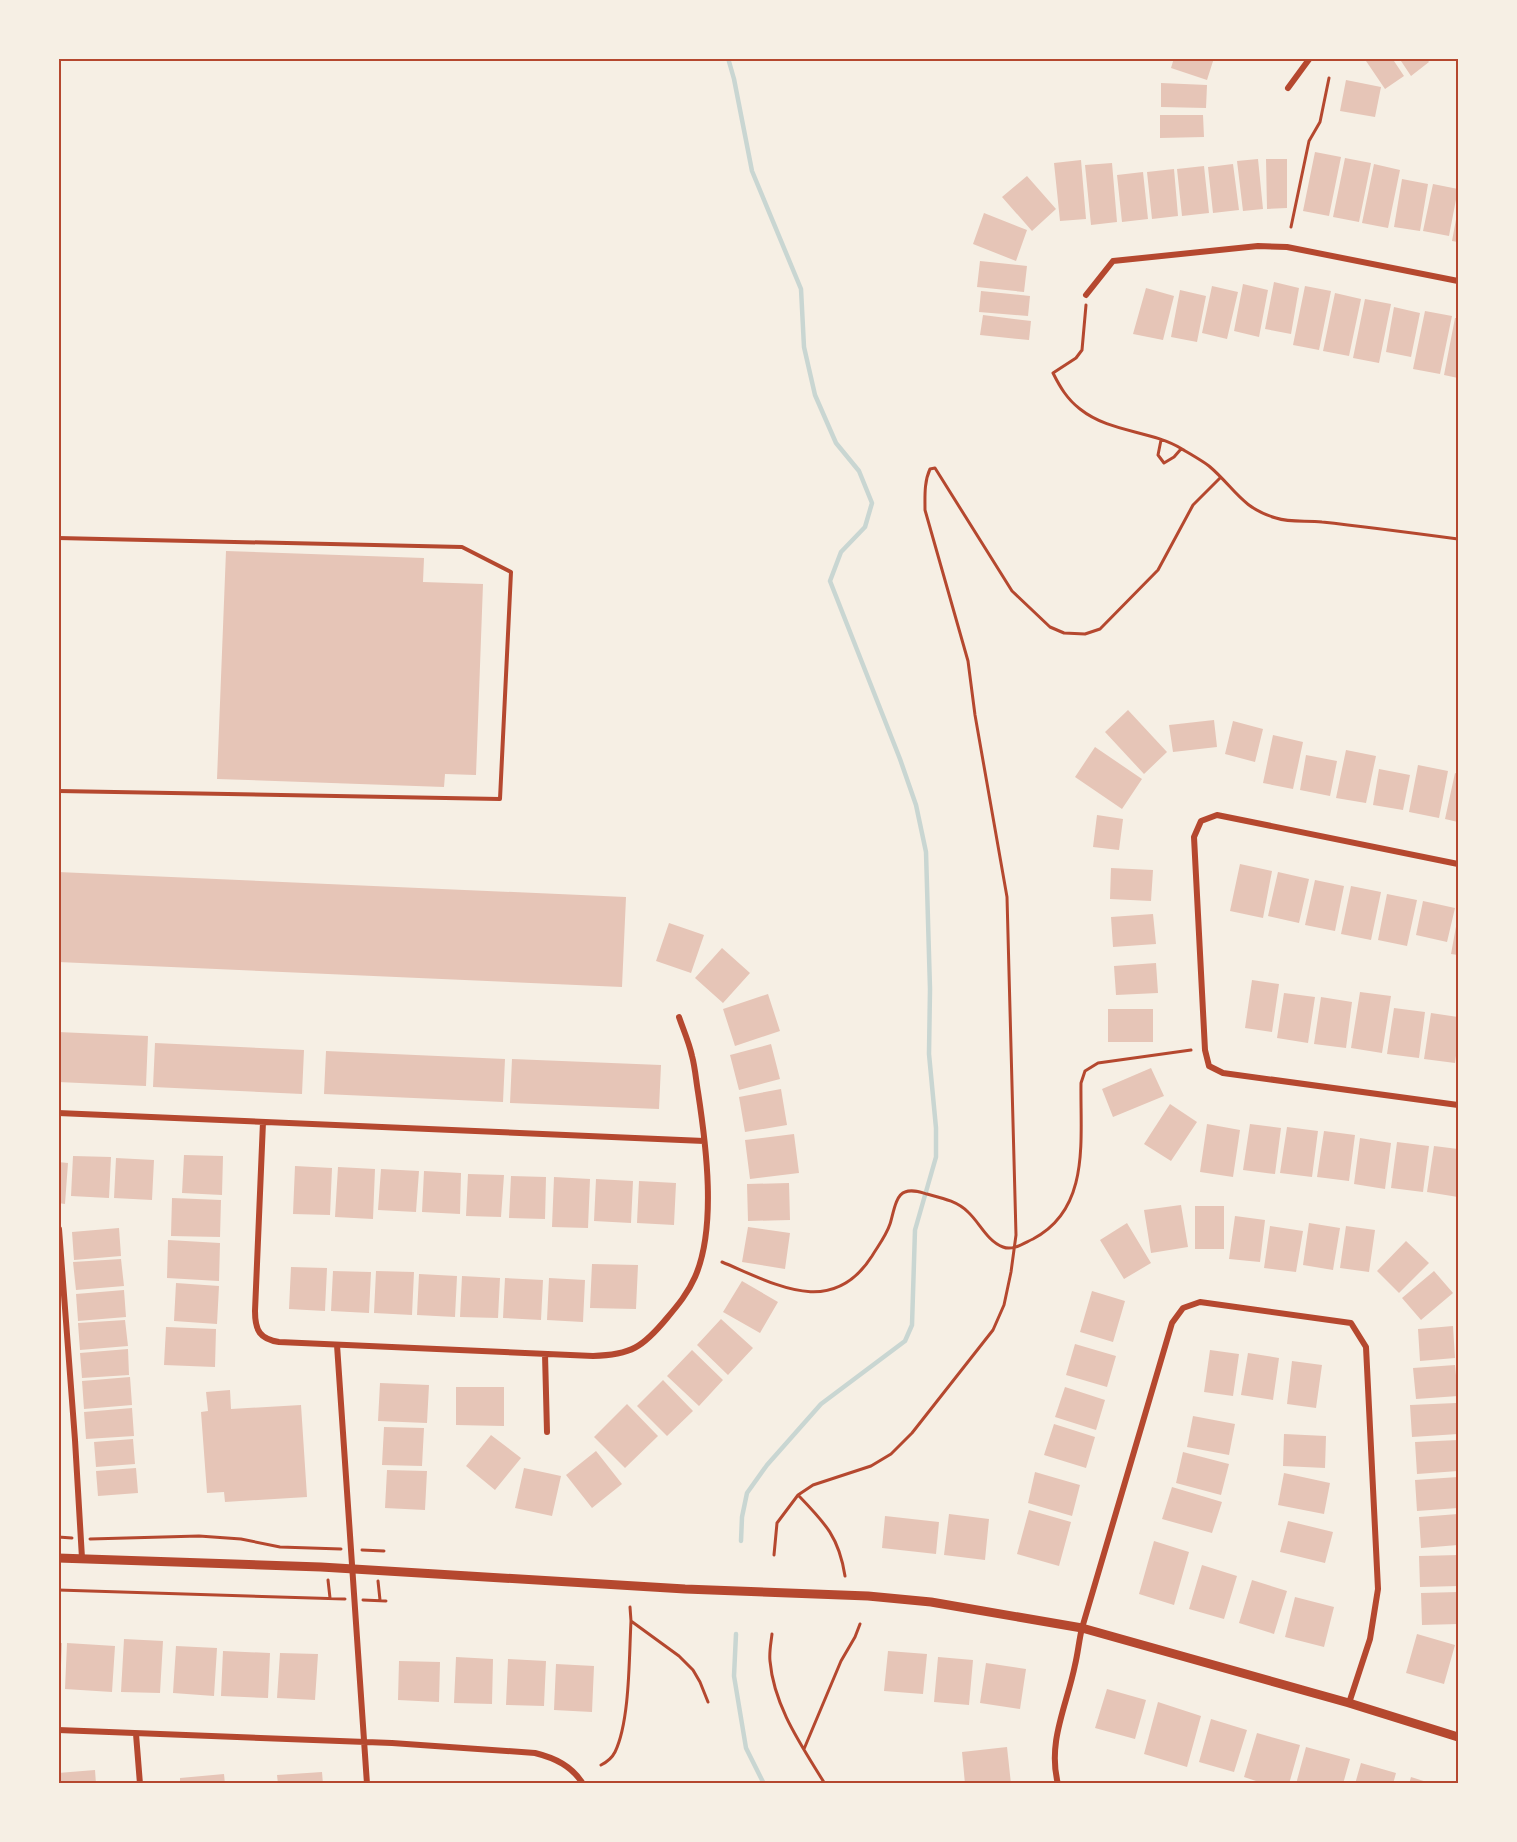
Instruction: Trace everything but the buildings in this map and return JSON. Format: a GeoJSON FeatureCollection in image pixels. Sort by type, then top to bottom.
{"type":"FeatureCollection","features":[{"type":"Feature","properties":{"kind":"street"},"geometry":{"type":"LineString","coordinates":[[1288,88],[1310,58]]}},
{"type":"Feature","properties":{"kind":"street"},"geometry":{"type":"LineString","coordinates":[[1086,295],[1113,261],[1258,246],[1287,247],[1458,281]]}},
{"type":"Feature","properties":{"kind":"street"},"geometry":{"type":"LineString","coordinates":[[1458,864],[1217,816],[1200,821],[1194,837],[1205,1050],[1209,1066],[1223,1073],[1458,1105]]}},
{"type":"Feature","properties":{"kind":"street"},"geometry":{"type":"LineString","coordinates":[[263,1122],[255,1311],[256,1328],[262,1336],[270,1341],[337,1345],[593,1356],[626,1353],[638,1347],[650,1336],[686,1296],[696,1276],[705,1238],[707,1184],[704,1141],[692,1055],[679,1017]]}},
{"type":"Feature","properties":{"kind":"street"},"geometry":{"type":"LineString","coordinates":[[58,1113],[704,1141]]}},
{"type":"Feature","properties":{"kind":"street"},"geometry":{"type":"LineString","coordinates":[[59,1229],[82,1558]]}},
{"type":"Feature","properties":{"kind":"street"},"geometry":{"type":"LineString","coordinates":[[1058,1784],[1055,1767],[1057,1729],[1076,1662],[1082,1628],[1172,1323],[1183,1308],[1200,1302],[1352,1323],[1366,1347],[1378,1589],[1370,1639],[1349,1703]]}},
{"type":"Feature","properties":{"kind":"street"},"geometry":{"type":"LineString","coordinates":[[337,1345],[367,1784]]}},
{"type":"Feature","properties":{"kind":"street"},"geometry":{"type":"LineString","coordinates":[[545,1354],[547,1432]]}},
{"type":"Feature","properties":{"kind":"street"},"geometry":{"type":"LineString","coordinates":[[58,1558],[352,1569],[685,1589],[877,1597],[932,1602],[1082,1628],[1349,1703],[1458,1737]]}},
{"type":"Feature","properties":{"kind":"street"},"geometry":{"type":"LineString","coordinates":[[58,1730],[364,1742],[535,1753],[569,1767],[583,1784]]}},
{"type":"Feature","properties":{"kind":"street"},"geometry":{"type":"LineString","coordinates":[[136,1734],[140,1784]]}},
{"type":"Feature","properties":{"kind":"lane"},"geometry":{"type":"LineString","coordinates":[[58,538],[462,547],[511,572],[500,798],[58,791]]}},
{"type":"Feature","properties":{"kind":"path"},"geometry":{"type":"LineString","coordinates":[[1291,227],[1309,141],[1320,122],[1329,78]]}},
{"type":"Feature","properties":{"kind":"path"},"geometry":{"type":"LineString","coordinates":[[1086,295],[1083,350],[1076,358],[1053,373],[1064,394],[1081,410],[1101,422],[1161,440],[1181,449],[1208,465],[1238,497],[1252,508],[1278,519],[1318,521],[1458,539]]}},
{"type":"Feature","properties":{"kind":"path"},"geometry":{"type":"LineString","coordinates":[[1161,440],[1158,455],[1164,463],[1181,449]]}},
{"type":"Feature","properties":{"kind":"path"},"geometry":{"type":"LineString","coordinates":[[774,1555],[777,1523],[798,1495],[813,1485],[871,1466],[891,1454],[912,1433],[993,1330],[1004,1305],[1011,1272],[1016,1235],[1007,897],[968,662],[925,510],[924,492],[927,475],[930,469],[935,468],[1012,591],[1025,605],[1050,627],[1065,633],[1085,634],[1100,629],[1158,570],[1193,505],[1220,478]]}},
{"type":"Feature","properties":{"kind":"path"},"geometry":{"type":"LineString","coordinates":[[722,1262],[783,1288],[796,1291],[814,1293],[840,1287],[850,1281],[867,1263],[888,1230],[899,1196],[904,1192],[915,1191],[959,1204],[968,1211],[995,1243],[1006,1248],[1013,1248],[1045,1232],[1063,1214],[1069,1204],[1079,1165],[1081,1083],[1085,1071],[1098,1063],[1191,1050]]}},
{"type":"Feature","properties":{"kind":"path"},"geometry":{"type":"LineString","coordinates":[[798,1495],[833,1535],[842,1555],[845,1576]]}},
{"type":"Feature","properties":{"kind":"path"},"geometry":{"type":"LineString","coordinates":[[99,1540],[199,1536],[320,1549]]}},
{"type":"Feature","properties":{"kind":"path"},"geometry":{"type":"LineString","coordinates":[[58,1590],[343,1599]]}},
{"type":"Feature","properties":{"kind":"path"},"geometry":{"type":"LineString","coordinates":[[601,1765],[614,1755],[620,1741],[625,1716],[630,1607]]}},
{"type":"Feature","properties":{"kind":"path"},"geometry":{"type":"LineString","coordinates":[[631,1621],[679,1656],[693,1670],[708,1702]]}},
{"type":"Feature","properties":{"kind":"path"},"geometry":{"type":"LineString","coordinates":[[804,1749],[841,1660],[860,1624]]}},
{"type":"Feature","properties":{"kind":"path"},"geometry":{"type":"LineString","coordinates":[[772,1634],[770,1658],[783,1711],[825,1784]]}},
{"type":"Feature","properties":{"kind":"waterway"},"geometry":{"type":"LineString","coordinates":[[728,58],[752,171],[801,289],[804,347],[815,395],[836,443],[859,471],[872,503],[865,527],[841,552],[830,581],[900,759],[916,805],[926,852],[930,989],[929,1054],[936,1128],[936,1157],[915,1230],[912,1325],[905,1341],[821,1404],[767,1465],[747,1493],[742,1517],[741,1541]]}},
{"type":"Feature","properties":{"kind":"waterway"},"geometry":{"type":"LineString","coordinates":[[736,1634],[734,1676],[746,1748],[764,1784]]}}]}
